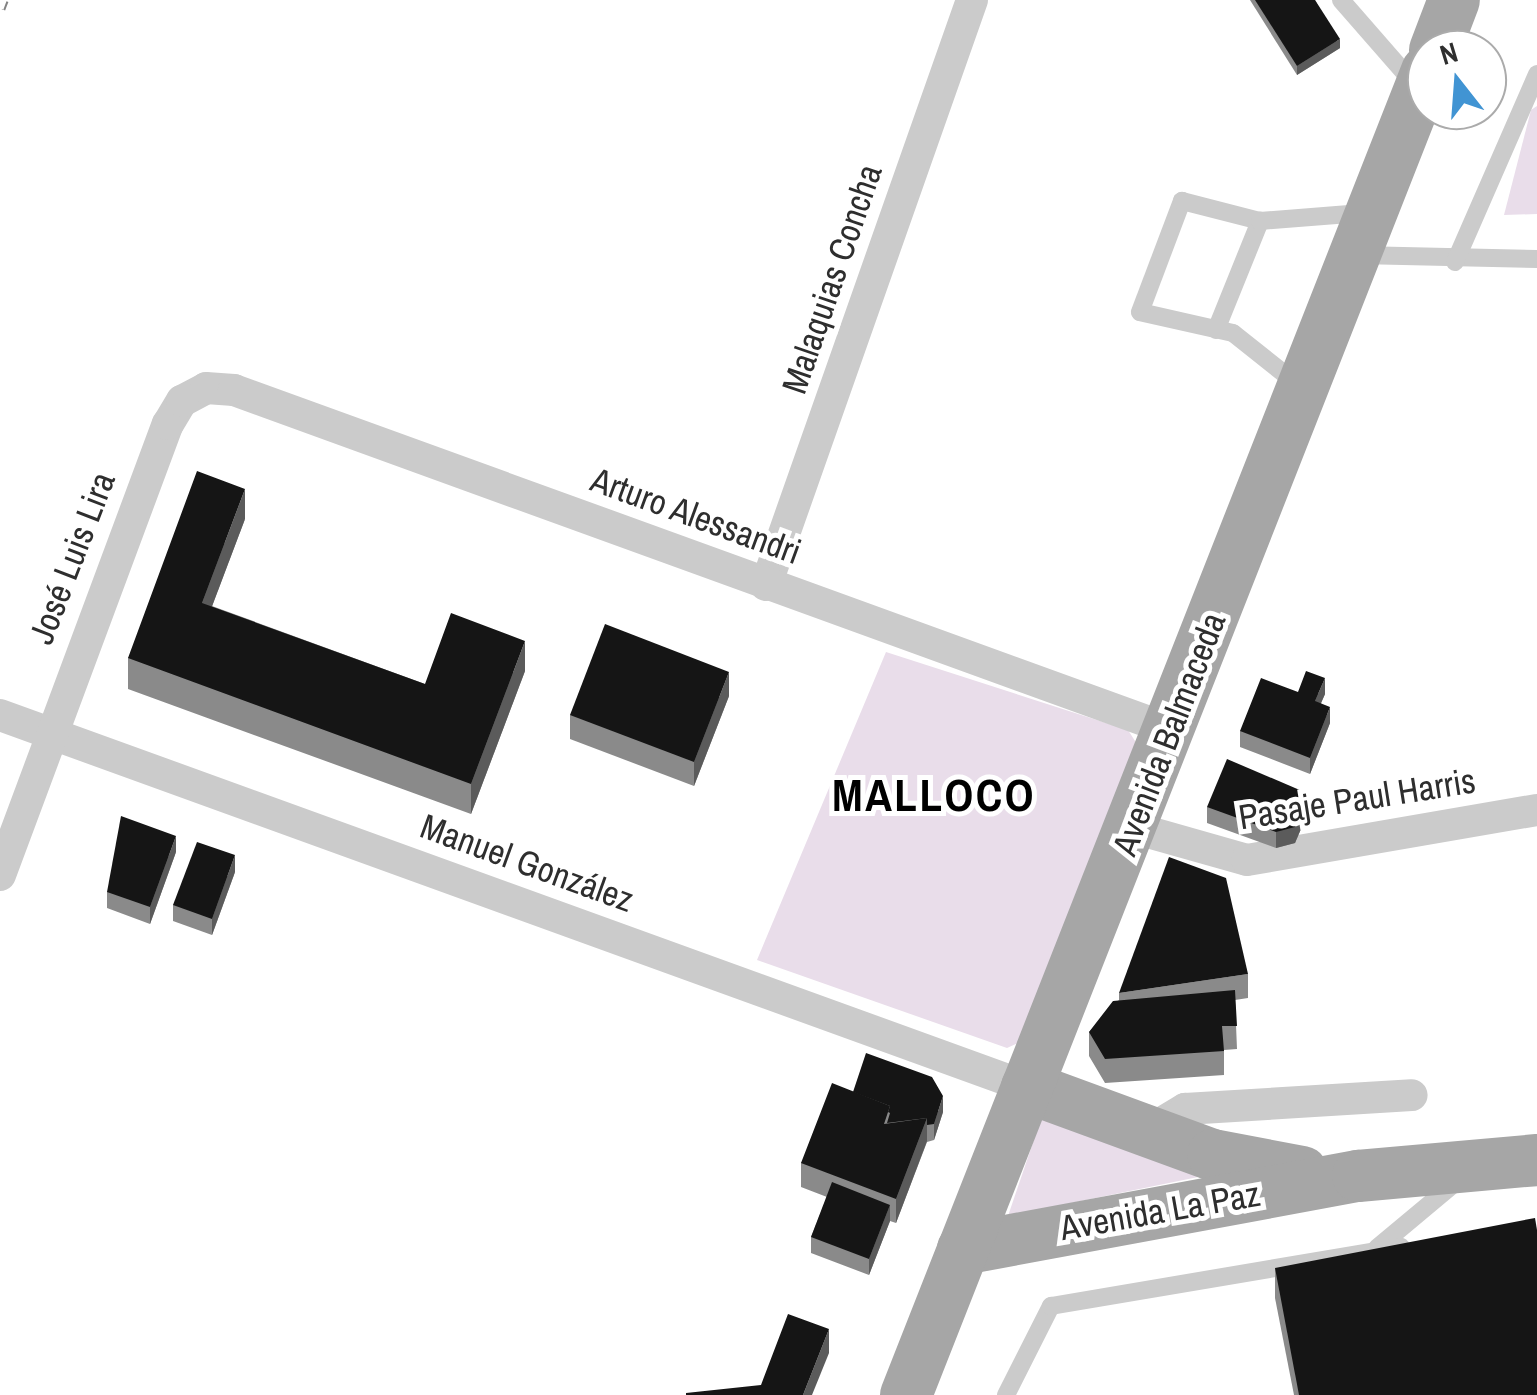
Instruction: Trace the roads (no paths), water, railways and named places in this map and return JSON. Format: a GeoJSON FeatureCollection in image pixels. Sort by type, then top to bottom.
{"type":"FeatureCollection","features":[{"type":"Feature","properties":{"kind":"main road","name":"Avenida Balmaceda"},"geometry":{"type":"LineString","coordinates":[[1442,30],[1454,0]]}},
{"type":"Feature","properties":{"kind":"main road","name":"Avenida Balmaceda"},"geometry":{"type":"LineString","coordinates":[[906,1395],[1134,828],[1407,122]]}},
{"type":"Feature","properties":{"kind":"main road","name":"Avenida La Paz"},"geometry":{"type":"LineString","coordinates":[[1028,1087],[1145,1133],[1243,1163],[1358,1176]]}},
{"type":"Feature","properties":{"kind":"main road","name":"Avenida La Paz"},"geometry":{"type":"LineString","coordinates":[[963,1248],[1358,1176],[1537,1160]]}},
{"type":"Feature","properties":{"kind":"street","name":"Malaquias Concha"},"geometry":{"type":"LineString","coordinates":[[766,585],[972,0]]}},
{"type":"Feature","properties":{"kind":"street","name":"Arturo Alessandri"},"geometry":{"type":"LineString","coordinates":[[194,393],[234,390],[1170,730]]}},
{"type":"Feature","properties":{"kind":"street","name":"José Luis Lira"},"geometry":{"type":"LineString","coordinates":[[0,874],[48,732],[168,424],[194,393]]}},
{"type":"Feature","properties":{"kind":"street","name":"Manuel González"},"geometry":{"type":"LineString","coordinates":[[0,715],[1028,1087]]}},
{"type":"Feature","properties":{"kind":"street","name":"Pasaje Paul Harris"},"geometry":{"type":"LineString","coordinates":[[1134,828],[1248,860],[1537,810]]}},
{"type":"Feature","properties":{"kind":"street"},"geometry":{"type":"LineString","coordinates":[[1145,1133],[1185,1110],[1412,1095]]}},
{"type":"Feature","properties":{"kind":"lane"},"geometry":{"type":"LineString","coordinates":[[1341,0],[1407,54]]}},
{"type":"Feature","properties":{"kind":"lane"},"geometry":{"type":"LineString","coordinates":[[1456,262],[1537,74]]}},
{"type":"Feature","properties":{"kind":"lane"},"geometry":{"type":"LineString","coordinates":[[1303,388],[1216,330],[1140,312],[1182,201],[1260,220],[1364,233],[1456,262],[1537,259]]}},
{"type":"Feature","properties":{"kind":"lane"},"geometry":{"type":"LineString","coordinates":[[1216,330],[1260,220]]}},
{"type":"Feature","properties":{"kind":"lane"},"geometry":{"type":"LineString","coordinates":[[1376,1248],[1479,1164]]}},
{"type":"Feature","properties":{"kind":"lane"},"geometry":{"type":"LineString","coordinates":[[1006,1395],[1051,1306],[1376,1248],[1430,1245]]}},
{"type":"Feature","properties":{"kind":"railway"},"geometry":{"type":"LineString","coordinates":[[0,8],[3,0]]}},
{"type":"Feature","properties":{"kind":"district","name":"MALLOCO"},"geometry":{"type":"Point","coordinates":[934,795]}}]}
